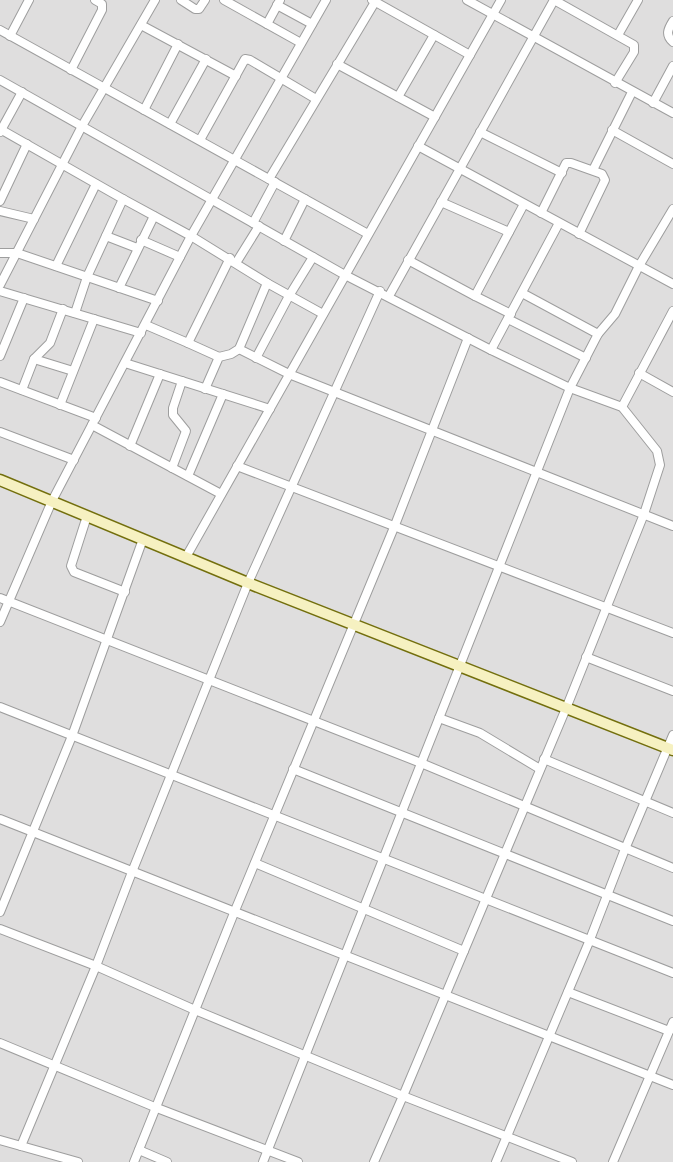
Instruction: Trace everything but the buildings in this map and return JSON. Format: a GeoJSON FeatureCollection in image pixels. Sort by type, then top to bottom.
{"type":"FeatureCollection","features":[{"type":"Feature","properties":{"kind":"street"},"geometry":{"type":"LineString","coordinates":[[10,36],[29,0]]}},
{"type":"Feature","properties":{"kind":"street"},"geometry":{"type":"LineString","coordinates":[[72,70],[102,10],[102,4],[95,0]]}},
{"type":"Feature","properties":{"kind":"street"},"geometry":{"type":"LineString","coordinates":[[0,285],[82,126],[155,0]]}},
{"type":"Feature","properties":{"kind":"street"},"geometry":{"type":"LineString","coordinates":[[181,0],[199,9],[206,0]]}},
{"type":"Feature","properties":{"kind":"street"},"geometry":{"type":"LineString","coordinates":[[224,0],[301,44]]}},
{"type":"Feature","properties":{"kind":"street"},"geometry":{"type":"LineString","coordinates":[[0,622],[52,501],[191,236],[326,0]]}},
{"type":"Feature","properties":{"kind":"street"},"geometry":{"type":"LineString","coordinates":[[467,0],[673,113]]}},
{"type":"Feature","properties":{"kind":"street"},"geometry":{"type":"LineString","coordinates":[[186,557],[501,0]]}},
{"type":"Feature","properties":{"kind":"street"},"geometry":{"type":"LineString","coordinates":[[388,296],[554,0],[632,43],[635,48],[615,83]]}},
{"type":"Feature","properties":{"kind":"street"},"geometry":{"type":"LineString","coordinates":[[618,36],[638,0]]}},
{"type":"Feature","properties":{"kind":"street"},"geometry":{"type":"LineString","coordinates":[[188,343],[233,260],[256,225],[272,181],[373,1],[470,55]]}},
{"type":"Feature","properties":{"kind":"street"},"geometry":{"type":"LineString","coordinates":[[267,24],[278,3],[312,24]]}},
{"type":"Feature","properties":{"kind":"street"},"geometry":{"type":"LineString","coordinates":[[673,21],[667,33],[673,42]]}},
{"type":"Feature","properties":{"kind":"street"},"geometry":{"type":"LineString","coordinates":[[141,25],[236,76]]}},
{"type":"Feature","properties":{"kind":"street"},"geometry":{"type":"LineString","coordinates":[[0,30],[368,234]]}},
{"type":"Feature","properties":{"kind":"street"},"geometry":{"type":"LineString","coordinates":[[398,97],[434,35]]}},
{"type":"Feature","properties":{"kind":"street"},"geometry":{"type":"LineString","coordinates":[[144,110],[178,44]]}},
{"type":"Feature","properties":{"kind":"street"},"geometry":{"type":"LineString","coordinates":[[170,124],[206,59]]}},
{"type":"Feature","properties":{"kind":"street"},"geometry":{"type":"LineString","coordinates":[[200,140],[245,59],[316,99]]}},
{"type":"Feature","properties":{"kind":"street"},"geometry":{"type":"LineString","coordinates":[[337,64],[435,117]]}},
{"type":"Feature","properties":{"kind":"street"},"geometry":{"type":"LineString","coordinates":[[653,103],[673,66]]}},
{"type":"Feature","properties":{"kind":"street"},"geometry":{"type":"LineString","coordinates":[[0,80],[345,275],[570,388],[622,407],[660,457],[659,468],[644,514],[567,706],[404,1096],[374,1162]]}},
{"type":"Feature","properties":{"kind":"street"},"geometry":{"type":"LineString","coordinates":[[22,92],[0,130],[191,236],[267,283],[323,314]]}},
{"type":"Feature","properties":{"kind":"street"},"geometry":{"type":"LineString","coordinates":[[592,170],[632,92]]}},
{"type":"Feature","properties":{"kind":"street"},"geometry":{"type":"LineString","coordinates":[[612,130],[673,165]]}},
{"type":"Feature","properties":{"kind":"street"},"geometry":{"type":"LineString","coordinates":[[480,132],[562,172]]}},
{"type":"Feature","properties":{"kind":"street"},"geometry":{"type":"LineString","coordinates":[[0,201],[4,185],[27,144]]}},
{"type":"Feature","properties":{"kind":"street"},"geometry":{"type":"LineString","coordinates":[[418,146],[673,284]]}},
{"type":"Feature","properties":{"kind":"street"},"geometry":{"type":"LineString","coordinates":[[541,213],[569,162],[602,174],[605,180],[579,234]]}},
{"type":"Feature","properties":{"kind":"street"},"geometry":{"type":"LineString","coordinates":[[56,266],[96,184]]}},
{"type":"Feature","properties":{"kind":"street"},"geometry":{"type":"LineString","coordinates":[[75,313],[87,277],[123,199]]}},
{"type":"Feature","properties":{"kind":"street"},"geometry":{"type":"LineString","coordinates":[[284,241],[305,199]]}},
{"type":"Feature","properties":{"kind":"street"},"geometry":{"type":"LineString","coordinates":[[441,201],[509,232]]}},
{"type":"Feature","properties":{"kind":"street"},"geometry":{"type":"LineString","coordinates":[[475,296],[524,204]]}},
{"type":"Feature","properties":{"kind":"street"},"geometry":{"type":"LineString","coordinates":[[263,1162],[570,388],[598,334],[615,314],[639,266],[673,209]]}},
{"type":"Feature","properties":{"kind":"street"},"geometry":{"type":"LineString","coordinates":[[0,211],[34,219]]}},
{"type":"Feature","properties":{"kind":"street"},"geometry":{"type":"LineString","coordinates":[[119,288],[154,216]]}},
{"type":"Feature","properties":{"kind":"street"},"geometry":{"type":"LineString","coordinates":[[491,350],[559,223]]}},
{"type":"Feature","properties":{"kind":"street"},"geometry":{"type":"LineString","coordinates":[[106,236],[180,257]]}},
{"type":"Feature","properties":{"kind":"street"},"geometry":{"type":"LineString","coordinates":[[0,253],[17,252],[158,301]]}},
{"type":"Feature","properties":{"kind":"street"},"geometry":{"type":"LineString","coordinates":[[256,358],[313,257]]}},
{"type":"Feature","properties":{"kind":"street"},"geometry":{"type":"LineString","coordinates":[[408,260],[586,358]]}},
{"type":"Feature","properties":{"kind":"street"},"geometry":{"type":"LineString","coordinates":[[146,325],[219,357],[225,357],[239,349],[267,283]]}},
{"type":"Feature","properties":{"kind":"street"},"geometry":{"type":"LineString","coordinates":[[0,291],[141,333]]}},
{"type":"Feature","properties":{"kind":"street"},"geometry":{"type":"LineString","coordinates":[[21,1146],[96,966],[248,583],[380,291]]}},
{"type":"Feature","properties":{"kind":"street"},"geometry":{"type":"LineString","coordinates":[[522,293],[598,334]]}},
{"type":"Feature","properties":{"kind":"street"},"geometry":{"type":"LineString","coordinates":[[0,356],[24,298]]}},
{"type":"Feature","properties":{"kind":"street"},"geometry":{"type":"LineString","coordinates":[[22,390],[34,359],[50,342],[63,309]]}},
{"type":"Feature","properties":{"kind":"street"},"geometry":{"type":"LineString","coordinates":[[622,407],[673,311]]}},
{"type":"Feature","properties":{"kind":"street"},"geometry":{"type":"LineString","coordinates":[[60,405],[94,319]]}},
{"type":"Feature","properties":{"kind":"street"},"geometry":{"type":"LineString","coordinates":[[134,1162],[468,338]]}},
{"type":"Feature","properties":{"kind":"street"},"geometry":{"type":"LineString","coordinates":[[239,349],[289,374],[673,526]]}},
{"type":"Feature","properties":{"kind":"street"},"geometry":{"type":"LineString","coordinates":[[205,389],[219,357]]}},
{"type":"Feature","properties":{"kind":"street"},"geometry":{"type":"LineString","coordinates":[[34,359],[73,371]]}},
{"type":"Feature","properties":{"kind":"street"},"geometry":{"type":"LineString","coordinates":[[125,363],[270,409]]}},
{"type":"Feature","properties":{"kind":"street"},"geometry":{"type":"LineString","coordinates":[[639,373],[673,392]]}},
{"type":"Feature","properties":{"kind":"street"},"geometry":{"type":"LineString","coordinates":[[130,446],[160,374]]}},
{"type":"Feature","properties":{"kind":"street"},"geometry":{"type":"LineString","coordinates":[[172,468],[186,431],[173,415],[172,408],[182,381]]}},
{"type":"Feature","properties":{"kind":"street"},"geometry":{"type":"LineString","coordinates":[[0,382],[60,405],[94,422],[130,446],[221,494]]}},
{"type":"Feature","properties":{"kind":"street"},"geometry":{"type":"LineString","coordinates":[[188,476],[223,394]]}},
{"type":"Feature","properties":{"kind":"street"},"geometry":{"type":"LineString","coordinates":[[0,432],[74,460]]}},
{"type":"Feature","properties":{"kind":"street"},"geometry":{"type":"LineString","coordinates":[[237,466],[673,633]]}},
{"type":"Feature","properties":{"kind":"street"},"geometry":{"type":"LineString","coordinates":[[0,480],[248,583],[567,706],[670,749]]}},
{"type":"Feature","properties":{"kind":"street"},"geometry":{"type":"LineString","coordinates":[[87,516],[71,569],[125,592]]}},
{"type":"Feature","properties":{"kind":"street"},"geometry":{"type":"LineString","coordinates":[[0,912],[72,736],[143,539]]}},
{"type":"Feature","properties":{"kind":"street"},"geometry":{"type":"LineString","coordinates":[[0,598],[421,763],[673,868]]}},
{"type":"Feature","properties":{"kind":"street"},"geometry":{"type":"LineString","coordinates":[[586,657],[673,691]]}},
{"type":"Feature","properties":{"kind":"street"},"geometry":{"type":"LineString","coordinates":[[0,707],[589,942],[673,973]]}},
{"type":"Feature","properties":{"kind":"street"},"geometry":{"type":"LineString","coordinates":[[439,718],[480,734],[540,769]]}},
{"type":"Feature","properties":{"kind":"street"},"geometry":{"type":"LineString","coordinates":[[496,1162],[589,942],[645,801],[670,749],[673,735]]}},
{"type":"Feature","properties":{"kind":"street"},"geometry":{"type":"LineString","coordinates":[[544,759],[673,813]]}},
{"type":"Feature","properties":{"kind":"street"},"geometry":{"type":"LineString","coordinates":[[293,770],[673,921]]}},
{"type":"Feature","properties":{"kind":"street"},"geometry":{"type":"LineString","coordinates":[[0,819],[549,1038],[673,1085]]}},
{"type":"Feature","properties":{"kind":"street"},"geometry":{"type":"LineString","coordinates":[[255,863],[464,951]]}},
{"type":"Feature","properties":{"kind":"street"},"geometry":{"type":"LineString","coordinates":[[0,929],[96,966],[195,1010],[404,1096],[572,1162]]}},
{"type":"Feature","properties":{"kind":"street"},"geometry":{"type":"LineString","coordinates":[[568,992],[669,1031]]}},
{"type":"Feature","properties":{"kind":"street"},"geometry":{"type":"LineString","coordinates":[[613,1162],[673,1022]]}},
{"type":"Feature","properties":{"kind":"street"},"geometry":{"type":"LineString","coordinates":[[0,1043],[156,1108],[298,1162]]}},
{"type":"Feature","properties":{"kind":"street"},"geometry":{"type":"LineString","coordinates":[[0,1140],[78,1162]]}},
{"type":"Feature","properties":{"kind":"street"},"geometry":{"type":"LineString","coordinates":[[139,1150],[167,1162]]}},
{"type":"Feature","properties":{"kind":"shaded area"},"geometry":{"type":"Polygon","coordinates":[[[0,0],[673,0],[673,1162],[0,1162],[0,0]]]}}]}
